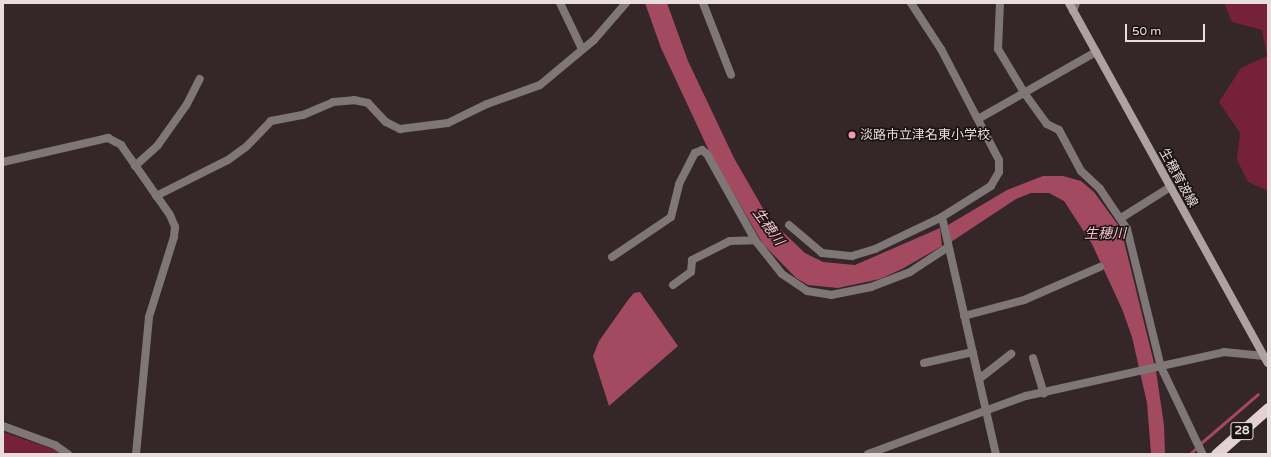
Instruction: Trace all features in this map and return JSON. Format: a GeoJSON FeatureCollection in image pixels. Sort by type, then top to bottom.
{"type":"FeatureCollection","features":[{"type":"Feature","properties":{"kind":"highway","name":"28"},"geometry":{"type":"LineString","coordinates":[[1216,454],[1268,408]]}},
{"type":"Feature","properties":{"kind":"main road","name":"生穂育波線"},"geometry":{"type":"LineString","coordinates":[[1073,6],[1096,52],[1266,360]]}},
{"type":"Feature","properties":{"kind":"street"},"geometry":{"type":"LineString","coordinates":[[560,3],[582,49]]}},
{"type":"Feature","properties":{"kind":"street"},"geometry":{"type":"LineString","coordinates":[[156,196],[228,160],[246,147],[271,121],[279,118],[303,115],[324,104],[354,100],[373,106],[383,119],[396,128],[418,129],[445,124],[487,104],[540,85],[594,40],[626,3]]}},
{"type":"Feature","properties":{"kind":"street"},"geometry":{"type":"LineString","coordinates":[[702,3],[731,75]]}},
{"type":"Feature","properties":{"kind":"street"},"geometry":{"type":"LineString","coordinates":[[788,225],[822,253],[852,256],[875,249],[943,221],[991,186],[999,172],[998,156],[937,43],[911,3]]}},
{"type":"Feature","properties":{"kind":"street"},"geometry":{"type":"LineString","coordinates":[[1000,3],[998,49],[1025,94],[1047,124],[1059,130],[1081,171],[1100,189],[1121,218],[1128,233],[1159,368],[1202,453]]}},
{"type":"Feature","properties":{"kind":"street"},"geometry":{"type":"LineString","coordinates":[[978,119],[1025,94],[1096,52]]}},
{"type":"Feature","properties":{"kind":"street"},"geometry":{"type":"LineString","coordinates":[[135,166],[158,145],[187,104],[200,79]]}},
{"type":"Feature","properties":{"kind":"street"},"geometry":{"type":"LineString","coordinates":[[3,162],[108,138],[121,145],[170,215],[174,233],[149,317],[136,454]]}},
{"type":"Feature","properties":{"kind":"street"},"geometry":{"type":"LineString","coordinates":[[612,257],[671,217],[679,184],[695,153],[702,150],[707,154],[755,240],[782,274],[797,286],[819,294],[831,295],[871,287],[899,277],[948,246]]}},
{"type":"Feature","properties":{"kind":"street"},"geometry":{"type":"LineString","coordinates":[[1121,218],[1170,187]]}},
{"type":"Feature","properties":{"kind":"street"},"geometry":{"type":"LineString","coordinates":[[943,221],[996,454]]}},
{"type":"Feature","properties":{"kind":"street"},"geometry":{"type":"LineString","coordinates":[[674,284],[691,272],[692,260],[730,241],[755,240]]}},
{"type":"Feature","properties":{"kind":"street"},"geometry":{"type":"LineString","coordinates":[[964,316],[1024,300],[1100,267]]}},
{"type":"Feature","properties":{"kind":"street"},"geometry":{"type":"LineString","coordinates":[[868,454],[987,410],[1044,393],[1159,368],[1228,351],[1266,360]]}},
{"type":"Feature","properties":{"kind":"street"},"geometry":{"type":"LineString","coordinates":[[924,363],[973,352]]}},
{"type":"Feature","properties":{"kind":"street"},"geometry":{"type":"LineString","coordinates":[[979,378],[1011,354]]}},
{"type":"Feature","properties":{"kind":"street"},"geometry":{"type":"LineString","coordinates":[[1033,358],[1044,393]]}},
{"type":"Feature","properties":{"kind":"street"},"geometry":{"type":"LineString","coordinates":[[3,426],[55,445],[68,454]]}},
{"type":"Feature","properties":{"kind":"shaded area"},"geometry":{"type":"Polygon","coordinates":[[[1224,3],[1268,3],[1268,191],[1248,182],[1237,160],[1240,133],[1219,102],[1241,68],[1267,56],[1262,30],[1232,22],[1224,3]]]}},
{"type":"Feature","properties":{"kind":"shaded area"},"geometry":{"type":"Polygon","coordinates":[[[3,432],[55,450],[61,454],[3,454],[3,432]]]}},
{"type":"Feature","properties":{"kind":"water","name":"生穂川"},"geometry":{"type":"Polygon","coordinates":[[[645,3],[667,3],[688,61],[734,158],[769,219],[805,253],[823,262],[855,265],[940,228],[942,246],[902,269],[880,279],[838,288],[808,285],[796,278],[763,244],[710,153],[661,48],[645,3]]]}},
{"type":"Feature","properties":{"kind":"water","name":"生穂川"},"geometry":{"type":"Polygon","coordinates":[[[1043,176],[1063,176],[1081,181],[1094,192],[1121,229],[1156,371],[1164,425],[1165,454],[1151,454],[1147,403],[1132,337],[1122,309],[1092,244],[1064,201],[1049,193],[1031,193],[1016,199],[951,242],[948,225],[1007,190],[1043,176]]]}},
{"type":"Feature","properties":{"kind":"water"},"geometry":{"type":"Polygon","coordinates":[[[640,292],[678,346],[609,406],[593,356],[599,341],[628,300],[634,293],[640,292]]]}},
{"type":"Feature","properties":{"kind":"waterway"},"geometry":{"type":"LineString","coordinates":[[1201,443],[1258,394]]}},
{"type":"Feature","properties":{"kind":"waterway"},"geometry":{"type":"LineString","coordinates":[[1190,454],[1195,449]]}},
{"type":"Feature","properties":{"kind":"place","name":"淡路市立津名東小学校"},"geometry":{"type":"Point","coordinates":[852,135]}}]}
